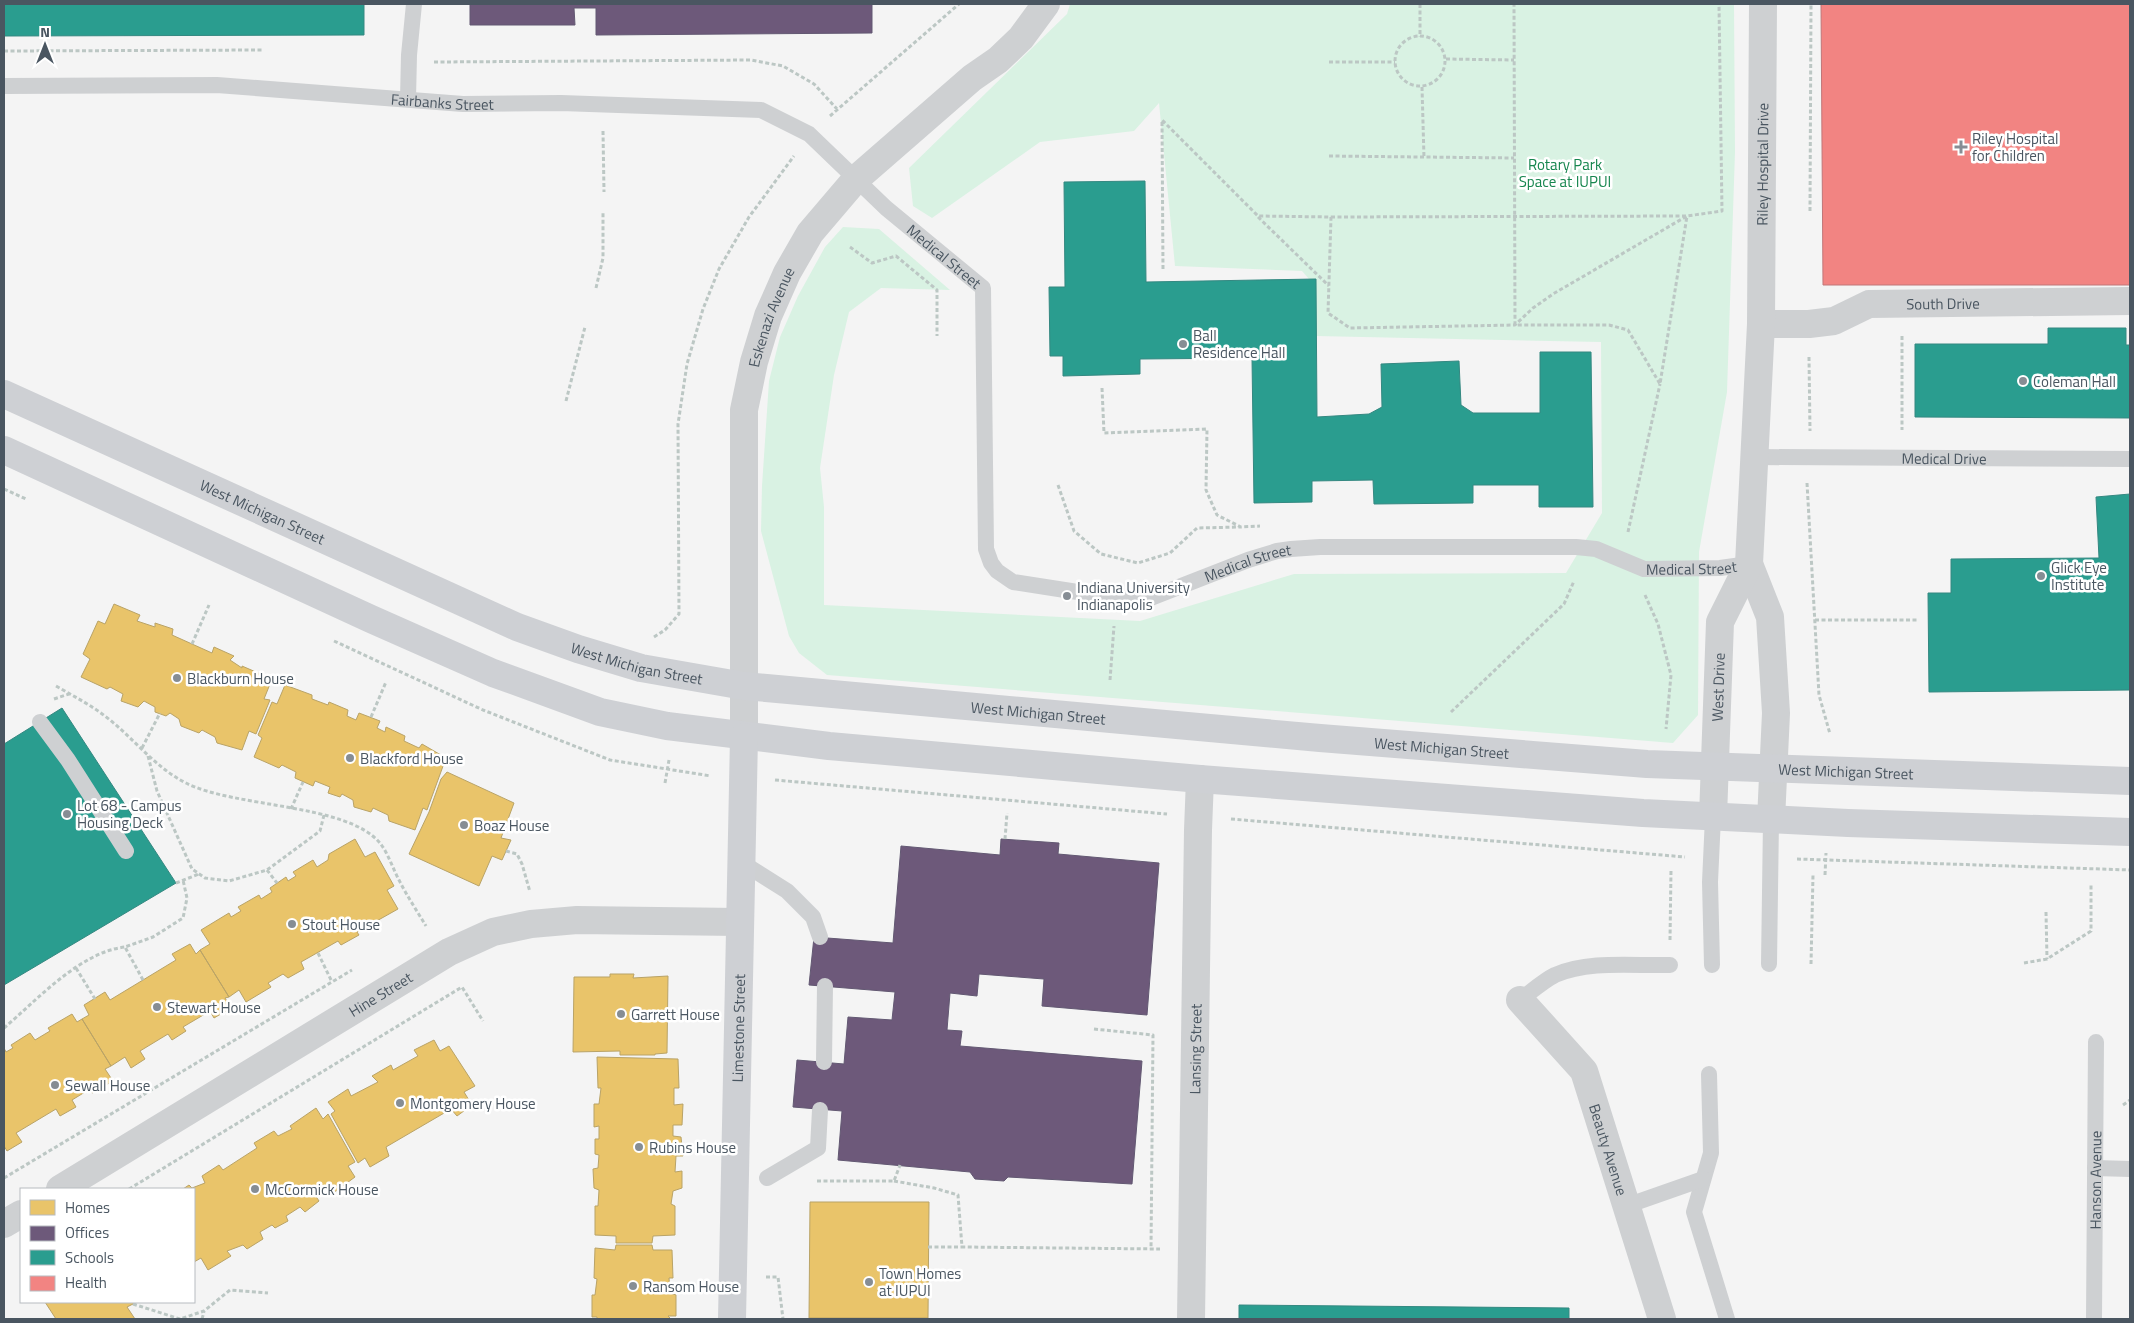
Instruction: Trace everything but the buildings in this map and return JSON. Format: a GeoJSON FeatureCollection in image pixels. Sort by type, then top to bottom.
{"type":"FeatureCollection","features":[{"type":"Feature","properties":{"kind":"main road","name":"West Michigan Street"},"geometry":{"type":"LineString","coordinates":[[4,394],[517,627],[578,650],[641,668],[744,686],[1320,738],[1638,763],[2130,782]]}},
{"type":"Feature","properties":{"kind":"main road"},"geometry":{"type":"LineString","coordinates":[[4,450],[494,673],[600,712],[667,726],[744,737],[1200,779],[1651,814],[2130,832]]}},
{"type":"Feature","properties":{"kind":"main road","name":"Limestone Street"},"geometry":{"type":"LineString","coordinates":[[732,1319],[744,737]]}},
{"type":"Feature","properties":{"kind":"street","name":"Eskenazi Avenue"},"geometry":{"type":"LineString","coordinates":[[744,737],[744,410],[754,362],[768,316],[787,274],[810,233],[856,179],[972,78],[998,60],[1021,38],[1046,4]]}},
{"type":"Feature","properties":{"kind":"street","name":"Riley Hospital Drive"},"geometry":{"type":"LineString","coordinates":[[1761,324],[1763,4]]}},
{"type":"Feature","properties":{"kind":"street","name":"South Drive"},"geometry":{"type":"LineString","coordinates":[[1761,324],[1809,324],[1834,321],[1869,304],[2130,301]]}},
{"type":"Feature","properties":{"kind":"street","name":"West Drive"},"geometry":{"type":"LineString","coordinates":[[1713,817],[1720,622],[1749,564],[1756,457],[1761,324]]}},
{"type":"Feature","properties":{"kind":"street","name":"West Drive"},"geometry":{"type":"LineString","coordinates":[[1749,564],[1770,617],[1776,713],[1771,820]]}},
{"type":"Feature","properties":{"kind":"street","name":"Lansing Street"},"geometry":{"type":"LineString","coordinates":[[1192,1319],[1200,779]]}},
{"type":"Feature","properties":{"kind":"street","name":"Hine Street"},"geometry":{"type":"LineString","coordinates":[[62,1188],[449,952],[474,940],[511,928],[577,920],[739,922]]}},
{"type":"Feature","properties":{"kind":"street","name":"Beauty Avenue"},"geometry":{"type":"LineString","coordinates":[[1520,1000],[1584,1071],[1662,1319]]}},
{"type":"Feature","properties":{"kind":"street"},"geometry":{"type":"LineString","coordinates":[[4,1224],[20,1215]]}},
{"type":"Feature","properties":{"kind":"lane"},"geometry":{"type":"LineString","coordinates":[[408,99],[409,55],[414,4]]}},
{"type":"Feature","properties":{"kind":"lane","name":"Fairbanks Street"},"geometry":{"type":"LineString","coordinates":[[4,86],[217,86],[463,104],[602,105],[761,110],[809,134],[856,179]]}},
{"type":"Feature","properties":{"kind":"lane","name":"Medical Street"},"geometry":{"type":"LineString","coordinates":[[856,179],[886,208],[984,288],[985,544],[991,563],[997,571],[1013,582],[1116,598],[1148,599],[1257,557],[1277,551],[1320,547],[1576,547],[1596,549],[1644,569],[1720,568],[1749,564]]}},
{"type":"Feature","properties":{"kind":"lane","name":"Medical Drive"},"geometry":{"type":"LineString","coordinates":[[1756,457],[2130,459]]}},
{"type":"Feature","properties":{"kind":"lane"},"geometry":{"type":"LineString","coordinates":[[40,722],[68,760],[126,851]]}},
{"type":"Feature","properties":{"kind":"lane"},"geometry":{"type":"LineString","coordinates":[[1712,965],[1711,857],[1713,817]]}},
{"type":"Feature","properties":{"kind":"lane"},"geometry":{"type":"LineString","coordinates":[[1769,964],[1771,820]]}},
{"type":"Feature","properties":{"kind":"lane"},"geometry":{"type":"LineString","coordinates":[[741,862],[787,891],[813,917],[820,937]]}},
{"type":"Feature","properties":{"kind":"lane"},"geometry":{"type":"LineString","coordinates":[[1520,1000],[1553,976],[1574,969],[1608,966],[1670,965]]}},
{"type":"Feature","properties":{"kind":"lane"},"geometry":{"type":"LineString","coordinates":[[824,1062],[825,986]]}},
{"type":"Feature","properties":{"kind":"lane","name":"Hanson Avenue"},"geometry":{"type":"LineString","coordinates":[[2094,1319],[2096,1042]]}},
{"type":"Feature","properties":{"kind":"lane"},"geometry":{"type":"LineString","coordinates":[[1709,1074],[1711,1153],[1694,1212],[1727,1319]]}},
{"type":"Feature","properties":{"kind":"lane"},"geometry":{"type":"LineString","coordinates":[[767,1178],[818,1148],[820,1110]]}},
{"type":"Feature","properties":{"kind":"lane"},"geometry":{"type":"LineString","coordinates":[[2095,1168],[2130,1169]]}},
{"type":"Feature","properties":{"kind":"lane"},"geometry":{"type":"LineString","coordinates":[[1626,1206],[1703,1180]]}},
{"type":"Feature","properties":{"kind":"path"},"geometry":{"type":"LineString","coordinates":[[1420,4],[1420,36]]}},
{"type":"Feature","properties":{"kind":"path"},"geometry":{"type":"LineString","coordinates":[[1514,4],[1515,325]]}},
{"type":"Feature","properties":{"kind":"path"},"geometry":{"type":"LineString","coordinates":[[1258,216],[1687,216],[1722,211],[1719,4]]}},
{"type":"Feature","properties":{"kind":"path"},"geometry":{"type":"LineString","coordinates":[[1810,211],[1811,4]]}},
{"type":"Feature","properties":{"kind":"path"},"geometry":{"type":"LineString","coordinates":[[1420,36],[1436,41],[1442,48],[1446,59],[1443,74],[1438,80],[1431,85],[1422,87],[1408,84],[1400,76],[1395,62],[1401,45],[1408,39],[1420,36]]}},
{"type":"Feature","properties":{"kind":"path"},"geometry":{"type":"LineString","coordinates":[[4,51],[262,50]]}},
{"type":"Feature","properties":{"kind":"path"},"geometry":{"type":"LineString","coordinates":[[1446,59],[1514,60]]}},
{"type":"Feature","properties":{"kind":"path"},"geometry":{"type":"LineString","coordinates":[[433,62],[751,60],[783,66],[814,84],[838,109]]}},
{"type":"Feature","properties":{"kind":"path"},"geometry":{"type":"LineString","coordinates":[[1329,62],[1395,62]]}},
{"type":"Feature","properties":{"kind":"path"},"geometry":{"type":"LineString","coordinates":[[1422,87],[1424,158]]}},
{"type":"Feature","properties":{"kind":"path"},"geometry":{"type":"LineString","coordinates":[[602,105],[604,192]]}},
{"type":"Feature","properties":{"kind":"path"},"geometry":{"type":"LineString","coordinates":[[1163,269],[1162,120],[1329,287]]}},
{"type":"Feature","properties":{"kind":"path"},"geometry":{"type":"LineString","coordinates":[[1329,156],[1514,158]]}},
{"type":"Feature","properties":{"kind":"path"},"geometry":{"type":"LineString","coordinates":[[596,288],[603,258],[603,213]]}},
{"type":"Feature","properties":{"kind":"path"},"geometry":{"type":"LineString","coordinates":[[1515,325],[1533,308],[1553,294],[1687,216]]}},
{"type":"Feature","properties":{"kind":"path"},"geometry":{"type":"LineString","coordinates":[[1626,539],[1660,384],[1687,216]]}},
{"type":"Feature","properties":{"kind":"path"},"geometry":{"type":"LineString","coordinates":[[1331,217],[1328,314],[1350,328],[1609,325],[1628,330],[1660,384]]}},
{"type":"Feature","properties":{"kind":"path"},"geometry":{"type":"LineString","coordinates":[[850,247],[872,263],[896,256],[937,290],[937,336]]}},
{"type":"Feature","properties":{"kind":"path"},"geometry":{"type":"LineString","coordinates":[[566,401],[585,327]]}},
{"type":"Feature","properties":{"kind":"path"},"geometry":{"type":"LineString","coordinates":[[1902,335],[1902,439]]}},
{"type":"Feature","properties":{"kind":"path"},"geometry":{"type":"LineString","coordinates":[[1809,355],[1810,431],[1818,430]]}},
{"type":"Feature","properties":{"kind":"path"},"geometry":{"type":"LineString","coordinates":[[1102,388],[1104,433],[1207,429],[1206,490],[1217,515],[1241,526]]}},
{"type":"Feature","properties":{"kind":"path"},"geometry":{"type":"LineString","coordinates":[[1806,476],[1819,695],[1830,734]]}},
{"type":"Feature","properties":{"kind":"path"},"geometry":{"type":"LineString","coordinates":[[1058,485],[1074,531],[1101,554],[1138,563],[1170,553],[1197,528],[1261,526]]}},
{"type":"Feature","properties":{"kind":"path"},"geometry":{"type":"LineString","coordinates":[[1451,712],[1564,604],[1574,581]]}},
{"type":"Feature","properties":{"kind":"path"},"geometry":{"type":"LineString","coordinates":[[1643,590],[1658,624],[1671,674],[1666,729]]}},
{"type":"Feature","properties":{"kind":"path"},"geometry":{"type":"LineString","coordinates":[[1110,680],[1116,598]]}},
{"type":"Feature","properties":{"kind":"path"},"geometry":{"type":"LineString","coordinates":[[192,644],[209,605]]}},
{"type":"Feature","properties":{"kind":"path"},"geometry":{"type":"LineString","coordinates":[[1815,620],[1919,620]]}},
{"type":"Feature","properties":{"kind":"path"},"geometry":{"type":"LineString","coordinates":[[372,718],[386,682]]}},
{"type":"Feature","properties":{"kind":"path"},"geometry":{"type":"LineString","coordinates":[[56,686],[89,704],[142,748],[156,764],[187,783],[215,793],[324,815],[356,825],[380,843],[400,883],[426,926],[417,931]]}},
{"type":"Feature","properties":{"kind":"path"},"geometry":{"type":"LineString","coordinates":[[142,748],[160,713]]}},
{"type":"Feature","properties":{"kind":"path"},"geometry":{"type":"LineString","coordinates":[[148,755],[157,791],[192,869],[205,878],[229,881],[267,870],[320,831],[324,815]]}},
{"type":"Feature","properties":{"kind":"path"},"geometry":{"type":"LineString","coordinates":[[610,760],[720,777]]}},
{"type":"Feature","properties":{"kind":"path"},"geometry":{"type":"LineString","coordinates":[[665,783],[667,770]]}},
{"type":"Feature","properties":{"kind":"path"},"geometry":{"type":"LineString","coordinates":[[773,780],[1168,814]]}},
{"type":"Feature","properties":{"kind":"path"},"geometry":{"type":"LineString","coordinates":[[291,809],[303,782]]}},
{"type":"Feature","properties":{"kind":"path"},"geometry":{"type":"LineString","coordinates":[[1005,839],[1006,813]]}},
{"type":"Feature","properties":{"kind":"path"},"geometry":{"type":"LineString","coordinates":[[1223,818],[1648,855],[1711,857]]}},
{"type":"Feature","properties":{"kind":"path"},"geometry":{"type":"LineString","coordinates":[[1770,859],[2130,870]]}},
{"type":"Feature","properties":{"kind":"path"},"geometry":{"type":"LineString","coordinates":[[267,870],[277,883]]}},
{"type":"Feature","properties":{"kind":"path"},"geometry":{"type":"LineString","coordinates":[[1670,965],[1671,870]]}},
{"type":"Feature","properties":{"kind":"path"},"geometry":{"type":"LineString","coordinates":[[176,883],[200,874]]}},
{"type":"Feature","properties":{"kind":"path"},"geometry":{"type":"LineString","coordinates":[[1811,964],[1813,875]]}},
{"type":"Feature","properties":{"kind":"path"},"geometry":{"type":"LineString","coordinates":[[4,1028],[29,1007],[50,985],[76,968],[114,948],[125,947],[153,936],[183,918],[187,898],[183,880]]}},
{"type":"Feature","properties":{"kind":"path"},"geometry":{"type":"LineString","coordinates":[[2024,963],[2047,959],[2091,931],[2091,883]]}},
{"type":"Feature","properties":{"kind":"path"},"geometry":{"type":"LineString","coordinates":[[2046,912],[2047,959]]}},
{"type":"Feature","properties":{"kind":"path"},"geometry":{"type":"LineString","coordinates":[[125,947],[144,980]]}},
{"type":"Feature","properties":{"kind":"path"},"geometry":{"type":"LineString","coordinates":[[318,953],[332,982]]}},
{"type":"Feature","properties":{"kind":"path"},"geometry":{"type":"LineString","coordinates":[[4,1178],[358,967]]}},
{"type":"Feature","properties":{"kind":"path"},"geometry":{"type":"LineString","coordinates":[[76,968],[95,999]]}},
{"type":"Feature","properties":{"kind":"path"},"geometry":{"type":"LineString","coordinates":[[131,1188],[462,987],[483,1021]]}},
{"type":"Feature","properties":{"kind":"path"},"geometry":{"type":"LineString","coordinates":[[1094,1029],[1153,1035],[1151,1249]]}},
{"type":"Feature","properties":{"kind":"path"},"geometry":{"type":"LineString","coordinates":[[894,1181],[900,1165]]}},
{"type":"Feature","properties":{"kind":"path"},"geometry":{"type":"LineString","coordinates":[[816,1181],[894,1181],[934,1188],[958,1195],[962,1247]]}},
{"type":"Feature","properties":{"kind":"path"},"geometry":{"type":"LineString","coordinates":[[928,1247],[1192,1251]]}},
{"type":"Feature","properties":{"kind":"path"},"geometry":{"type":"LineString","coordinates":[[766,1277],[778,1277],[783,1319]]}},
{"type":"Feature","properties":{"kind":"path"},"geometry":{"type":"LineString","coordinates":[[133,1304],[180,1319],[204,1311],[230,1290],[268,1293]]}},
{"type":"Feature","properties":{"kind":"path"},"geometry":{"type":"LineString","coordinates":[[202,1319],[204,1311]]}},
{"type":"Feature","properties":{"kind":"green space","name":"Rotary Park Space at IUPUI"},"geometry":{"type":"Polygon","coordinates":[[[1070,4],[1734,4],[1735,152],[1727,392],[1699,552],[1698,715],[1673,743],[827,675],[799,653],[789,636],[761,531],[769,381],[780,337],[798,296],[825,247],[843,227],[879,229],[950,290],[881,288],[849,312],[834,375],[820,468],[824,507],[824,605],[1140,621],[1294,574],[1566,573],[1602,513],[1601,342],[1316,336],[1316,287],[1302,271],[1175,266],[1159,103],[1134,131],[1040,142],[932,218],[913,206],[909,168],[1067,14],[1070,4]]]}},
{"type":"Feature","properties":{"kind":"place","name":"Riley Hospital for Children"},"geometry":{"type":"Point","coordinates":[1961,147]}},
{"type":"Feature","properties":{"kind":"place","name":"Ball Residence Hall"},"geometry":{"type":"Point","coordinates":[1183,344]}},
{"type":"Feature","properties":{"kind":"place","name":"Coleman Hall"},"geometry":{"type":"Point","coordinates":[2023,381]}},
{"type":"Feature","properties":{"kind":"place","name":"Glick Eye Institute"},"geometry":{"type":"Point","coordinates":[2041,576]}},
{"type":"Feature","properties":{"kind":"place","name":"Indiana University Indianapolis"},"geometry":{"type":"Point","coordinates":[1067,596]}},
{"type":"Feature","properties":{"kind":"place","name":"Blackburn House"},"geometry":{"type":"Point","coordinates":[177,678]}},
{"type":"Feature","properties":{"kind":"place","name":"Blackford House"},"geometry":{"type":"Point","coordinates":[350,758]}},
{"type":"Feature","properties":{"kind":"place","name":"Lot 68 - Campus Housing Deck"},"geometry":{"type":"Point","coordinates":[67,814]}},
{"type":"Feature","properties":{"kind":"place","name":"Boaz House"},"geometry":{"type":"Point","coordinates":[464,825]}},
{"type":"Feature","properties":{"kind":"place","name":"Stout House"},"geometry":{"type":"Point","coordinates":[292,924]}},
{"type":"Feature","properties":{"kind":"place","name":"Stewart House"},"geometry":{"type":"Point","coordinates":[157,1007]}},
{"type":"Feature","properties":{"kind":"place","name":"Garrett House"},"geometry":{"type":"Point","coordinates":[621,1014]}},
{"type":"Feature","properties":{"kind":"place","name":"Sewall House"},"geometry":{"type":"Point","coordinates":[55,1085]}},
{"type":"Feature","properties":{"kind":"place","name":"Montgomery House"},"geometry":{"type":"Point","coordinates":[400,1103]}},
{"type":"Feature","properties":{"kind":"place","name":"Rubins House"},"geometry":{"type":"Point","coordinates":[639,1147]}},
{"type":"Feature","properties":{"kind":"place","name":"McCormick House"},"geometry":{"type":"Point","coordinates":[255,1189]}},
{"type":"Feature","properties":{"kind":"place","name":"Town Homes at IUPUI"},"geometry":{"type":"Point","coordinates":[869,1282]}},
{"type":"Feature","properties":{"kind":"place","name":"Ransom House"},"geometry":{"type":"Point","coordinates":[633,1286]}}]}
